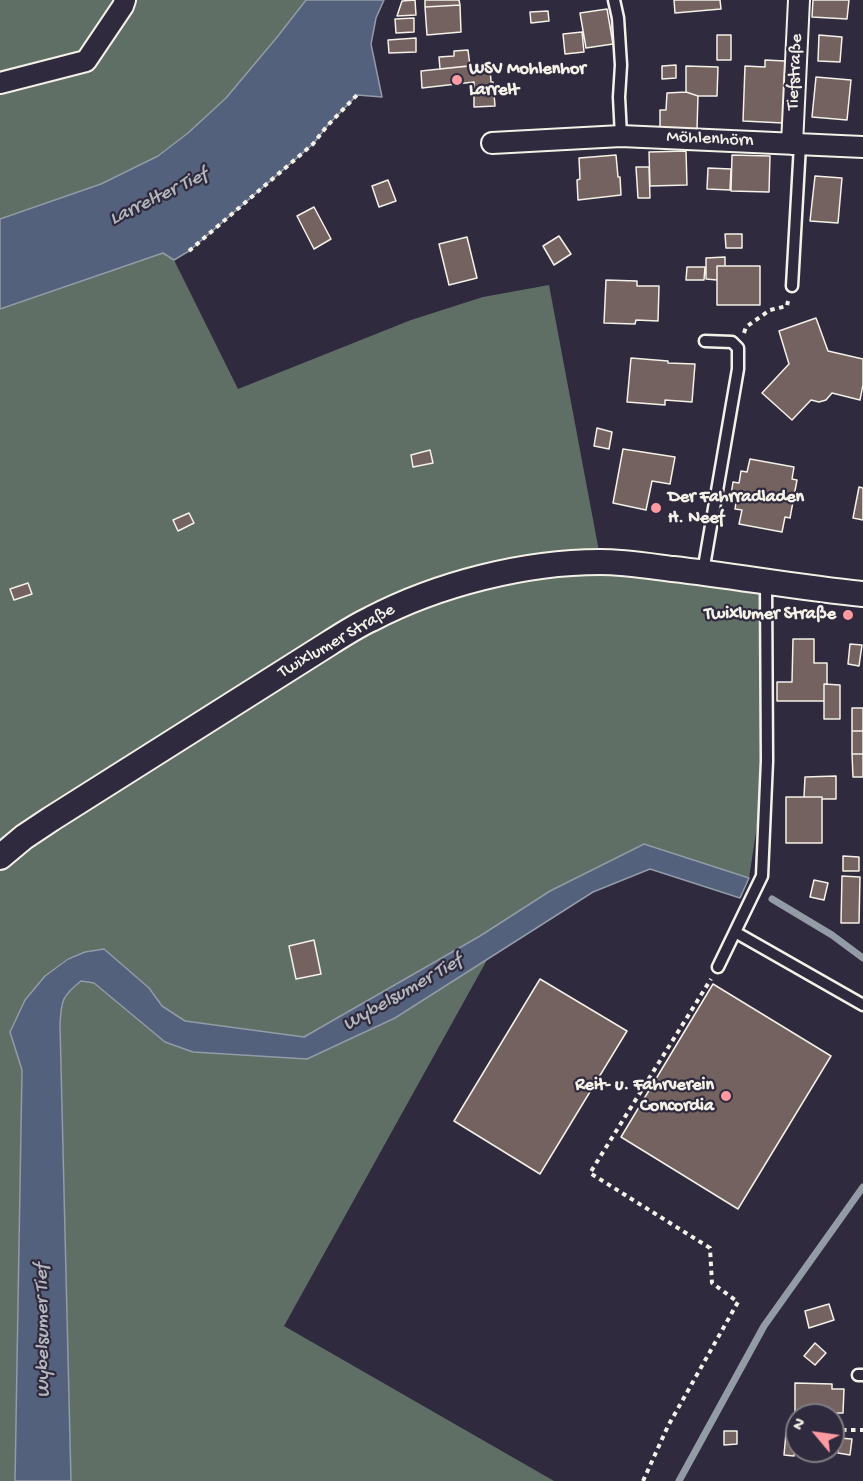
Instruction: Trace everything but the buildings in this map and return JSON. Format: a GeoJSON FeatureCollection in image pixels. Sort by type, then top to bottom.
{"type":"FeatureCollection","features":[{"type":"Feature","properties":{"kind":"street"},"geometry":{"type":"LineString","coordinates":[[0,83],[87,60],[125,0]]}},
{"type":"Feature","properties":{"kind":"street","name":"Tiefstraße"},"geometry":{"type":"LineString","coordinates":[[796,145],[799,0]]}},
{"type":"Feature","properties":{"kind":"street","name":"Möhlenhörn"},"geometry":{"type":"LineString","coordinates":[[492,143],[621,136],[863,147]]}},
{"type":"Feature","properties":{"kind":"street","name":"Twixlumer Straße"},"geometry":{"type":"LineString","coordinates":[[0,857],[51,819],[328,644],[372,618],[447,587],[478,578],[557,564],[601,562],[703,572],[863,594]]}},
{"type":"Feature","properties":{"kind":"lane"},"geometry":{"type":"LineString","coordinates":[[614,0],[618,18],[621,64],[619,97],[621,136]]}},
{"type":"Feature","properties":{"kind":"lane"},"geometry":{"type":"LineString","coordinates":[[792,286],[796,145]]}},
{"type":"Feature","properties":{"kind":"lane"},"geometry":{"type":"LineString","coordinates":[[703,572],[738,369],[738,348],[732,342],[705,341]]}},
{"type":"Feature","properties":{"kind":"lane"},"geometry":{"type":"LineString","coordinates":[[718,967],[762,876],[766,761],[766,581]]}},
{"type":"Feature","properties":{"kind":"lane"},"geometry":{"type":"LineString","coordinates":[[735,932],[863,1005]]}},
{"type":"Feature","properties":{"kind":"path"},"geometry":{"type":"LineString","coordinates":[[189,252],[313,144],[357,95]]}},
{"type":"Feature","properties":{"kind":"path"},"geometry":{"type":"LineString","coordinates":[[738,348],[746,327],[770,310],[787,306],[792,286]]}},
{"type":"Feature","properties":{"kind":"path"},"geometry":{"type":"LineString","coordinates":[[643,1481],[668,1426],[738,1302],[712,1283],[710,1248],[590,1173],[718,967]]}},
{"type":"Feature","properties":{"kind":"path"},"geometry":{"type":"LineString","coordinates":[[845,1430],[863,1430]]}},
{"type":"Feature","properties":{"kind":"green space"},"geometry":{"type":"Polygon","coordinates":[[[0,0],[306,0],[226,98],[188,133],[158,156],[101,184],[0,219],[0,0]]]}},
{"type":"Feature","properties":{"kind":"green space"},"geometry":{"type":"Polygon","coordinates":[[[163,253],[174,260],[238,389],[411,320],[483,297],[549,285],[601,562],[766,581],[767,761],[749,878],[643,844],[550,891],[480,936],[304,1037],[185,1021],[162,1006],[149,988],[104,949],[68,958],[45,976],[25,1000],[10,1032],[22,1070],[15,1481],[0,1481],[0,309],[163,253]]]}},
{"type":"Feature","properties":{"kind":"green space"},"geometry":{"type":"Polygon","coordinates":[[[487,960],[284,1326],[554,1481],[71,1481],[60,1025],[62,1004],[66,995],[81,981],[94,983],[165,1042],[307,1059],[395,1018],[487,960]]]}},
{"type":"Feature","properties":{"kind":"water","name":"Larrelter Tief"},"geometry":{"type":"Polygon","coordinates":[[[306,0],[384,0],[376,18],[371,44],[382,97],[357,95],[313,144],[189,251],[174,260],[163,253],[0,309],[0,219],[101,184],[158,156],[188,133],[226,98],[306,0]]]}},
{"type":"Feature","properties":{"kind":"water","name":"Wybelsumer Tief"},"geometry":{"type":"Polygon","coordinates":[[[644,844],[749,878],[740,898],[650,869],[593,892],[395,1018],[307,1059],[193,1052],[165,1042],[94,983],[81,981],[66,995],[62,1004],[60,1025],[71,1481],[15,1481],[22,1070],[10,1032],[25,1000],[45,976],[68,959],[85,952],[104,949],[149,988],[162,1006],[185,1021],[304,1037],[480,936],[550,891],[644,844]]]}},
{"type":"Feature","properties":{"kind":"waterway"},"geometry":{"type":"LineString","coordinates":[[772,899],[832,935],[863,958]]}},
{"type":"Feature","properties":{"kind":"waterway"},"geometry":{"type":"LineString","coordinates":[[679,1481],[764,1326],[863,1187]]}},
{"type":"Feature","properties":{"kind":"place","name":"WSV Mohlenhor Larrelt"},"geometry":{"type":"Point","coordinates":[457,80]}},
{"type":"Feature","properties":{"kind":"place","name":"Der Fahrradladen H. Neef"},"geometry":{"type":"Point","coordinates":[656,508]}},
{"type":"Feature","properties":{"kind":"place","name":"Twixlumer Straße"},"geometry":{"type":"Point","coordinates":[848,615]}},
{"type":"Feature","properties":{"kind":"place","name":"Reit- u. Fahrverein Concordia"},"geometry":{"type":"Point","coordinates":[726,1096]}}]}
